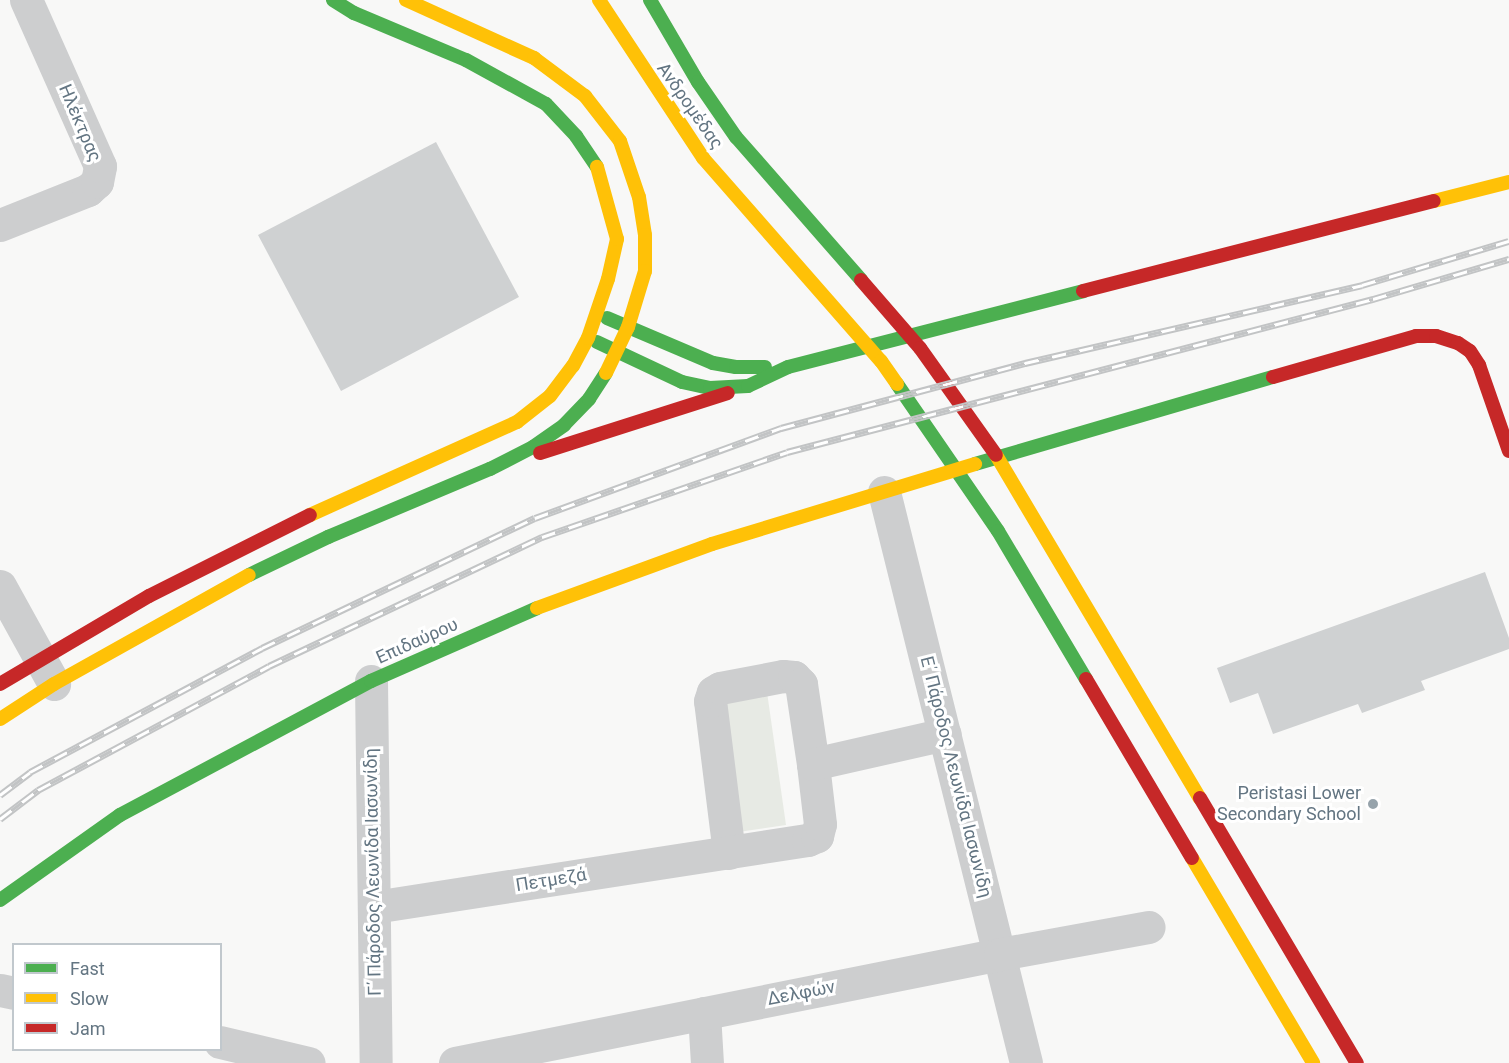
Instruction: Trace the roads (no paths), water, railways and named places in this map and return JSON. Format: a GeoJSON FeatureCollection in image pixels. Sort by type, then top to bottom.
{"type":"FeatureCollection","features":[{"type":"Feature","properties":{"kind":"street","name":"Ηλέκτρας"},"geometry":{"type":"LineString","coordinates":[[0,225],[88,190],[97,182],[100,166],[26,0]]}},
{"type":"Feature","properties":{"kind":"street"},"geometry":{"type":"LineString","coordinates":[[0,719],[47,671],[149,596],[316,511],[517,422],[550,396],[573,366],[588,338],[598,313],[617,239],[599,171],[576,136],[546,104],[466,60],[354,13],[333,0]]}},
{"type":"Feature","properties":{"kind":"street"},"geometry":{"type":"LineString","coordinates":[[0,684],[47,671],[328,537],[490,469],[533,447],[564,425],[589,399],[618,352],[645,271],[645,235],[639,197],[620,141],[585,96],[534,58],[406,0]]}},
{"type":"Feature","properties":{"kind":"street","name":"Ανδρομέδας"},"geometry":{"type":"LineString","coordinates":[[599,0],[663,101],[703,158],[873,352],[924,420],[998,531],[1314,1063]]}},
{"type":"Feature","properties":{"kind":"street","name":"Ανδρομέδας"},"geometry":{"type":"LineString","coordinates":[[650,0],[698,82],[736,136],[920,348],[957,397],[998,458],[1357,1063]]}},
{"type":"Feature","properties":{"kind":"street"},"geometry":{"type":"LineString","coordinates":[[490,469],[748,386],[788,367],[1509,182]]}},
{"type":"Feature","properties":{"kind":"street"},"geometry":{"type":"LineString","coordinates":[[598,313],[713,363],[736,367],[788,367]]}},
{"type":"Feature","properties":{"kind":"street","name":"Επιδαύρου"},"geometry":{"type":"LineString","coordinates":[[0,900],[120,815],[371,681],[553,601],[712,544],[1076,433],[1416,336],[1436,336],[1458,343],[1470,351],[1479,365],[1509,451]]}},
{"type":"Feature","properties":{"kind":"street"},"geometry":{"type":"LineString","coordinates":[[588,338],[682,382],[710,388],[748,386]]}},
{"type":"Feature","properties":{"kind":"street","name":"Ε΄ Πάροδος Λεωνίδα Ιασωνίδη"},"geometry":{"type":"LineString","coordinates":[[884,492],[1026,1063]]}},
{"type":"Feature","properties":{"kind":"street"},"geometry":{"type":"LineString","coordinates":[[0,586],[47,671]]}},
{"type":"Feature","properties":{"kind":"street","name":"Πετμεζά"},"geometry":{"type":"LineString","coordinates":[[374,907],[729,853],[808,840],[817,836],[820,824],[813,764],[801,684],[794,677],[783,676],[720,688],[713,692],[710,701],[729,853]]}},
{"type":"Feature","properties":{"kind":"street","name":"Γ΄ Πάροδος Λεωνίδα Ιασωνίδη"},"geometry":{"type":"LineString","coordinates":[[371,681],[375,1063]]}},
{"type":"Feature","properties":{"kind":"street"},"geometry":{"type":"LineString","coordinates":[[813,764],[945,734]]}},
{"type":"Feature","properties":{"kind":"street","name":"Δελφών"},"geometry":{"type":"LineString","coordinates":[[455,1063],[1000,954],[1149,927]]}},
{"type":"Feature","properties":{"kind":"street"},"geometry":{"type":"LineString","coordinates":[[704,1013],[707,1063]]}},
{"type":"Feature","properties":{"kind":"street"},"geometry":{"type":"LineString","coordinates":[[222,1042],[309,1063]]}},
{"type":"Feature","properties":{"kind":"railway"},"geometry":{"type":"LineString","coordinates":[[0,795],[30,772],[262,648],[535,518],[781,428],[1025,363],[1362,285],[1509,241]]}},
{"type":"Feature","properties":{"kind":"railway"},"geometry":{"type":"LineString","coordinates":[[0,819],[38,790],[269,666],[542,537],[787,452],[1373,299],[1509,259]]}},
{"type":"Feature","properties":{"kind":"place","name":"Peristasi Lower Secondary School"},"geometry":{"type":"Point","coordinates":[1373,804]}}]}
